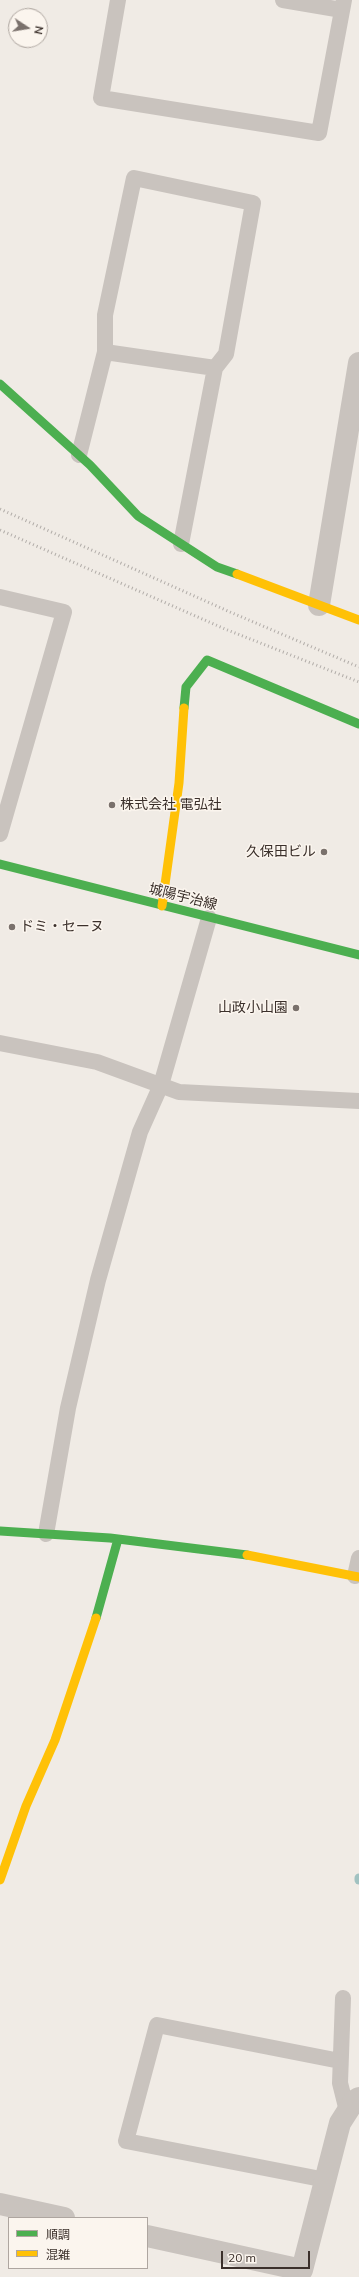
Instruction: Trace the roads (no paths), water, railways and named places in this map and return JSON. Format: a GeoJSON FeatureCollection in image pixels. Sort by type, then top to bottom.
{"type":"FeatureCollection","features":[{"type":"Feature","properties":{"kind":"street"},"geometry":{"type":"LineString","coordinates":[[319,605],[359,363]]}},
{"type":"Feature","properties":{"kind":"street"},"geometry":{"type":"LineString","coordinates":[[0,384],[79,455],[138,516],[217,567],[359,620]]}},
{"type":"Feature","properties":{"kind":"street"},"geometry":{"type":"LineString","coordinates":[[162,906],[179,783],[186,687],[206,660],[359,724]]}},
{"type":"Feature","properties":{"kind":"street","name":"城陽宇治線"},"geometry":{"type":"LineString","coordinates":[[0,864],[359,956]]}},
{"type":"Feature","properties":{"kind":"street"},"geometry":{"type":"LineString","coordinates":[[0,1531],[118,1539],[269,1558],[357,1577]]}},
{"type":"Feature","properties":{"kind":"street"},"geometry":{"type":"LineString","coordinates":[[0,1880],[26,1806],[55,1740],[92,1633],[118,1539]]}},
{"type":"Feature","properties":{"kind":"street"},"geometry":{"type":"LineString","coordinates":[[148,2236],[302,2270],[340,2122],[353,2104]]}},
{"type":"Feature","properties":{"kind":"street"},"geometry":{"type":"LineString","coordinates":[[0,2204],[59,2217]]}},
{"type":"Feature","properties":{"kind":"lane"},"geometry":{"type":"LineString","coordinates":[[118,0],[101,98],[319,133],[343,5],[283,0]]}},
{"type":"Feature","properties":{"kind":"lane"},"geometry":{"type":"LineString","coordinates":[[79,455],[105,352],[105,315],[134,178],[253,203],[226,354],[215,368],[181,544]]}},
{"type":"Feature","properties":{"kind":"lane"},"geometry":{"type":"LineString","coordinates":[[105,352],[215,368]]}},
{"type":"Feature","properties":{"kind":"lane"},"geometry":{"type":"LineString","coordinates":[[0,597],[64,612],[0,834]]}},
{"type":"Feature","properties":{"kind":"lane"},"geometry":{"type":"LineString","coordinates":[[46,1534],[68,1408],[98,1280],[140,1132],[161,1085],[209,918]]}},
{"type":"Feature","properties":{"kind":"lane"},"geometry":{"type":"LineString","coordinates":[[0,1043],[97,1062],[179,1092],[359,1101]]}},
{"type":"Feature","properties":{"kind":"lane"},"geometry":{"type":"LineString","coordinates":[[357,1577],[359,1558]]}},
{"type":"Feature","properties":{"kind":"lane"},"geometry":{"type":"LineString","coordinates":[[343,1998],[340,2084],[353,2104]]}},
{"type":"Feature","properties":{"kind":"lane"},"geometry":{"type":"LineString","coordinates":[[326,2180],[126,2141],[157,2025],[340,2061]]}},
{"type":"Feature","properties":{"kind":"railway"},"geometry":{"type":"LineString","coordinates":[[0,509],[230,612],[359,667]]}},
{"type":"Feature","properties":{"kind":"railway"},"geometry":{"type":"LineString","coordinates":[[0,530],[225,629],[359,682]]}},
{"type":"Feature","properties":{"kind":"place","name":"株式会社 電弘社"},"geometry":{"type":"Point","coordinates":[112,805]}},
{"type":"Feature","properties":{"kind":"place","name":"久保田ビル"},"geometry":{"type":"Point","coordinates":[324,852]}},
{"type":"Feature","properties":{"kind":"place","name":"ドミ・セーヌ"},"geometry":{"type":"Point","coordinates":[12,927]}},
{"type":"Feature","properties":{"kind":"place","name":"山政小山園"},"geometry":{"type":"Point","coordinates":[296,1008]}}]}
